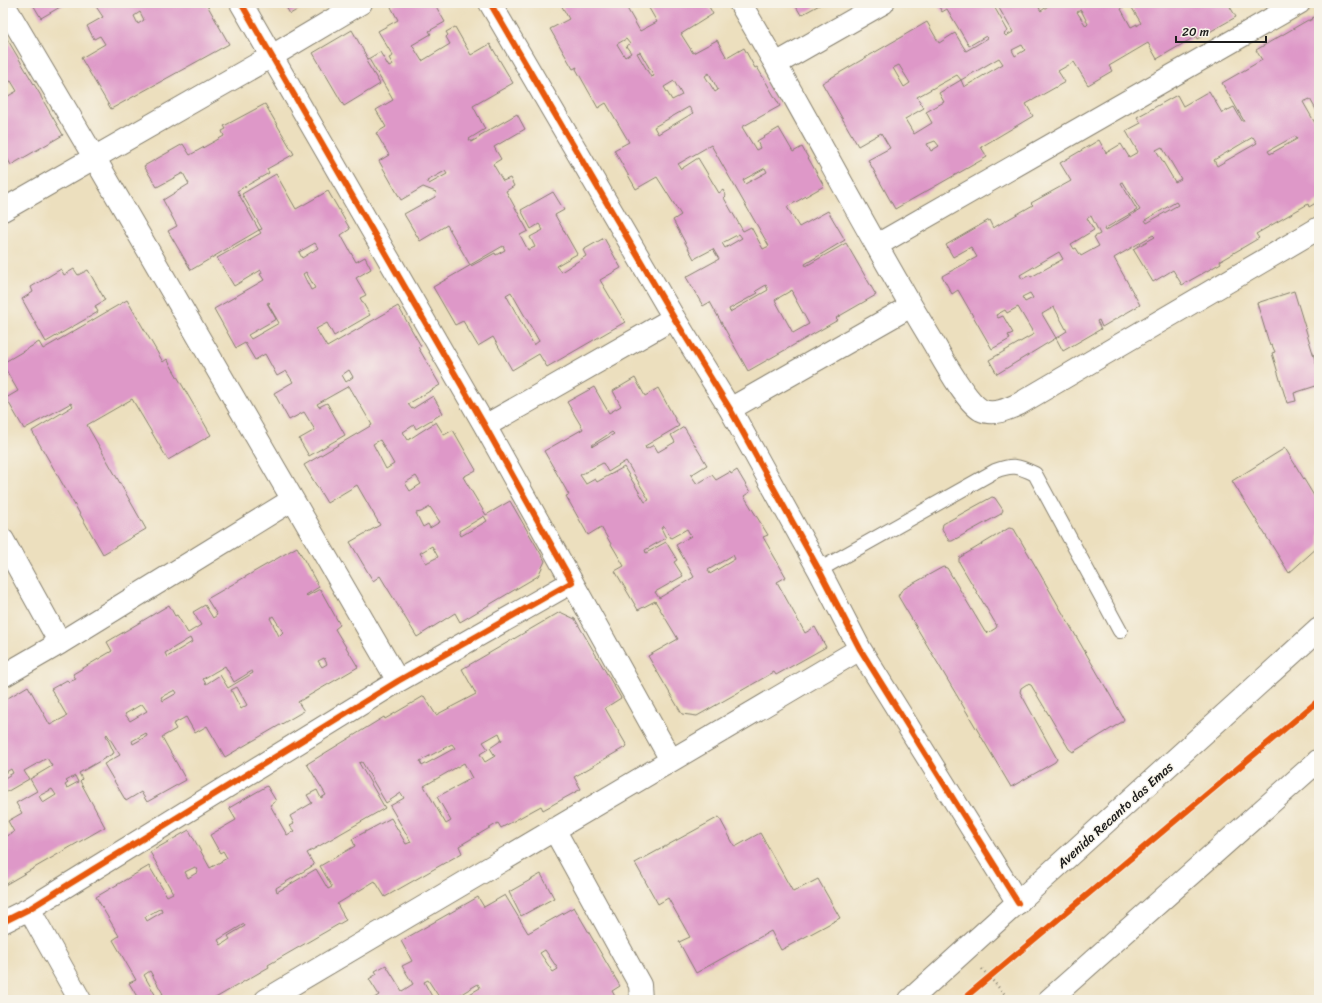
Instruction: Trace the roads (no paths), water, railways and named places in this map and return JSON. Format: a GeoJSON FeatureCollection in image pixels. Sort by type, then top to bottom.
{"type":"FeatureCollection","features":[{"type":"Feature","properties":{"kind":"street"},"geometry":{"type":"LineString","coordinates":[[3,3],[398,681]]}},
{"type":"Feature","properties":{"kind":"street"},"geometry":{"type":"LineString","coordinates":[[241,3],[485,426],[672,760]]}},
{"type":"Feature","properties":{"kind":"street"},"geometry":{"type":"LineString","coordinates":[[3,210],[272,56],[361,3]]}},
{"type":"Feature","properties":{"kind":"street"},"geometry":{"type":"LineString","coordinates":[[490,3],[674,318],[730,409],[819,570],[860,649],[1018,903]]}},
{"type":"Feature","properties":{"kind":"street"},"geometry":{"type":"LineString","coordinates":[[740,3],[776,64],[911,306],[967,398],[982,410],[1000,412],[1018,404],[1319,228]]}},
{"type":"Feature","properties":{"kind":"street"},"geometry":{"type":"LineString","coordinates":[[776,64],[883,3]]}},
{"type":"Feature","properties":{"kind":"street"},"geometry":{"type":"LineString","coordinates":[[877,245],[1299,3]]}},
{"type":"Feature","properties":{"kind":"street"},"geometry":{"type":"LineString","coordinates":[[730,409],[911,306]]}},
{"type":"Feature","properties":{"kind":"street"},"geometry":{"type":"LineString","coordinates":[[485,426],[674,318]]}},
{"type":"Feature","properties":{"kind":"street"},"geometry":{"type":"LineString","coordinates":[[3,676],[60,643],[292,500]]}},
{"type":"Feature","properties":{"kind":"street"},"geometry":{"type":"LineString","coordinates":[[3,540],[60,643]]}},
{"type":"Feature","properties":{"kind":"street"},"geometry":{"type":"LineString","coordinates":[[3,922],[29,908],[398,681],[572,582]]}},
{"type":"Feature","properties":{"kind":"street","name":"Avenida Recanto das Emas"},"geometry":{"type":"LineString","coordinates":[[910,1000],[1319,629]]}},
{"type":"Feature","properties":{"kind":"street"},"geometry":{"type":"LineString","coordinates":[[266,1000],[860,649]]}},
{"type":"Feature","properties":{"kind":"street"},"geometry":{"type":"LineString","coordinates":[[1049,1000],[1319,760]]}},
{"type":"Feature","properties":{"kind":"street"},"geometry":{"type":"LineString","coordinates":[[554,829],[640,985],[641,1000]]}},
{"type":"Feature","properties":{"kind":"street"},"geometry":{"type":"LineString","coordinates":[[29,908],[80,1000]]}},
{"type":"Feature","properties":{"kind":"lane"},"geometry":{"type":"LineString","coordinates":[[819,570],[995,470],[1008,466],[1023,468],[1035,474],[1120,631]]}}]}
